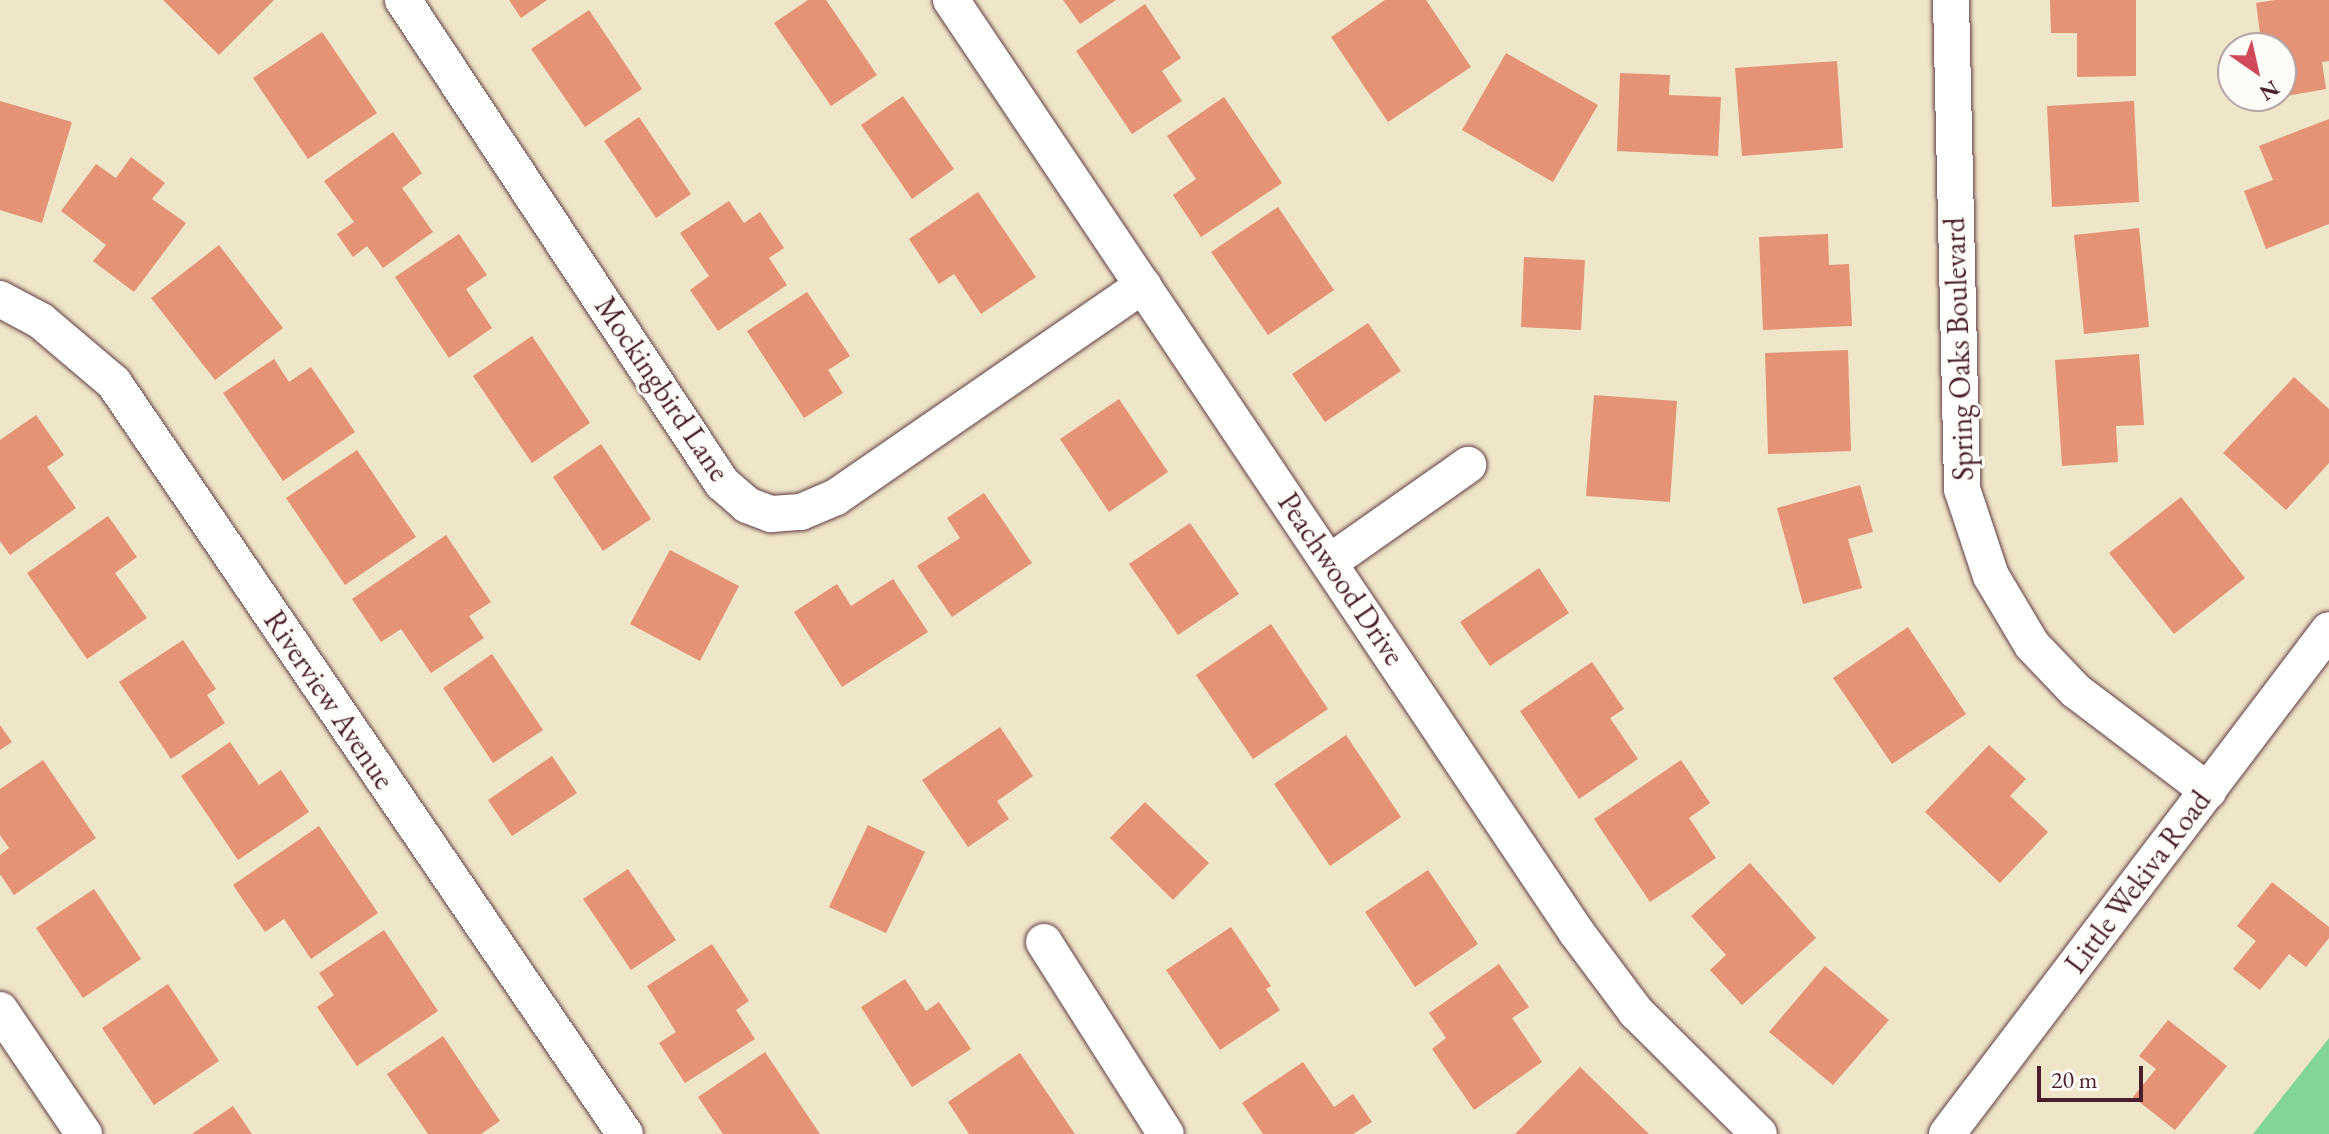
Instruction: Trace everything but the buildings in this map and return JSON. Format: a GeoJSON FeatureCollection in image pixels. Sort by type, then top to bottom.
{"type":"FeatureCollection","features":[{"type":"Feature","properties":{"kind":"street","name":"Mockingbird Lane"},"geometry":{"type":"LineString","coordinates":[[403,0],[722,483],[747,505],[771,514],[801,512],[836,497],[1143,285]]}},
{"type":"Feature","properties":{"kind":"street","name":"Peachwood Drive"},"geometry":{"type":"LineString","coordinates":[[951,0],[1577,933],[1636,1012],[1759,1134]]}},
{"type":"Feature","properties":{"kind":"street","name":"Spring Oaks Boulevard"},"geometry":{"type":"LineString","coordinates":[[1951,0],[1962,489],[1991,576],[2032,645],[2076,691],[2208,791]]}},
{"type":"Feature","properties":{"kind":"street","name":"Riverview Avenue"},"geometry":{"type":"LineString","coordinates":[[0,299],[41,321],[114,383],[625,1134]]}},
{"type":"Feature","properties":{"kind":"street"},"geometry":{"type":"LineString","coordinates":[[1330,562],[1468,465]]}},
{"type":"Feature","properties":{"kind":"street","name":"Little Wekiva Road"},"geometry":{"type":"LineString","coordinates":[[1947,1134],[2329,630]]}},
{"type":"Feature","properties":{"kind":"street"},"geometry":{"type":"LineString","coordinates":[[1044,942],[1166,1134]]}},
{"type":"Feature","properties":{"kind":"street"},"geometry":{"type":"LineString","coordinates":[[0,1010],[84,1134]]}},
{"type":"Feature","properties":{"kind":"green space"},"geometry":{"type":"Polygon","coordinates":[[[2329,1038],[2329,1134],[2253,1134],[2329,1038]]]}}]}
